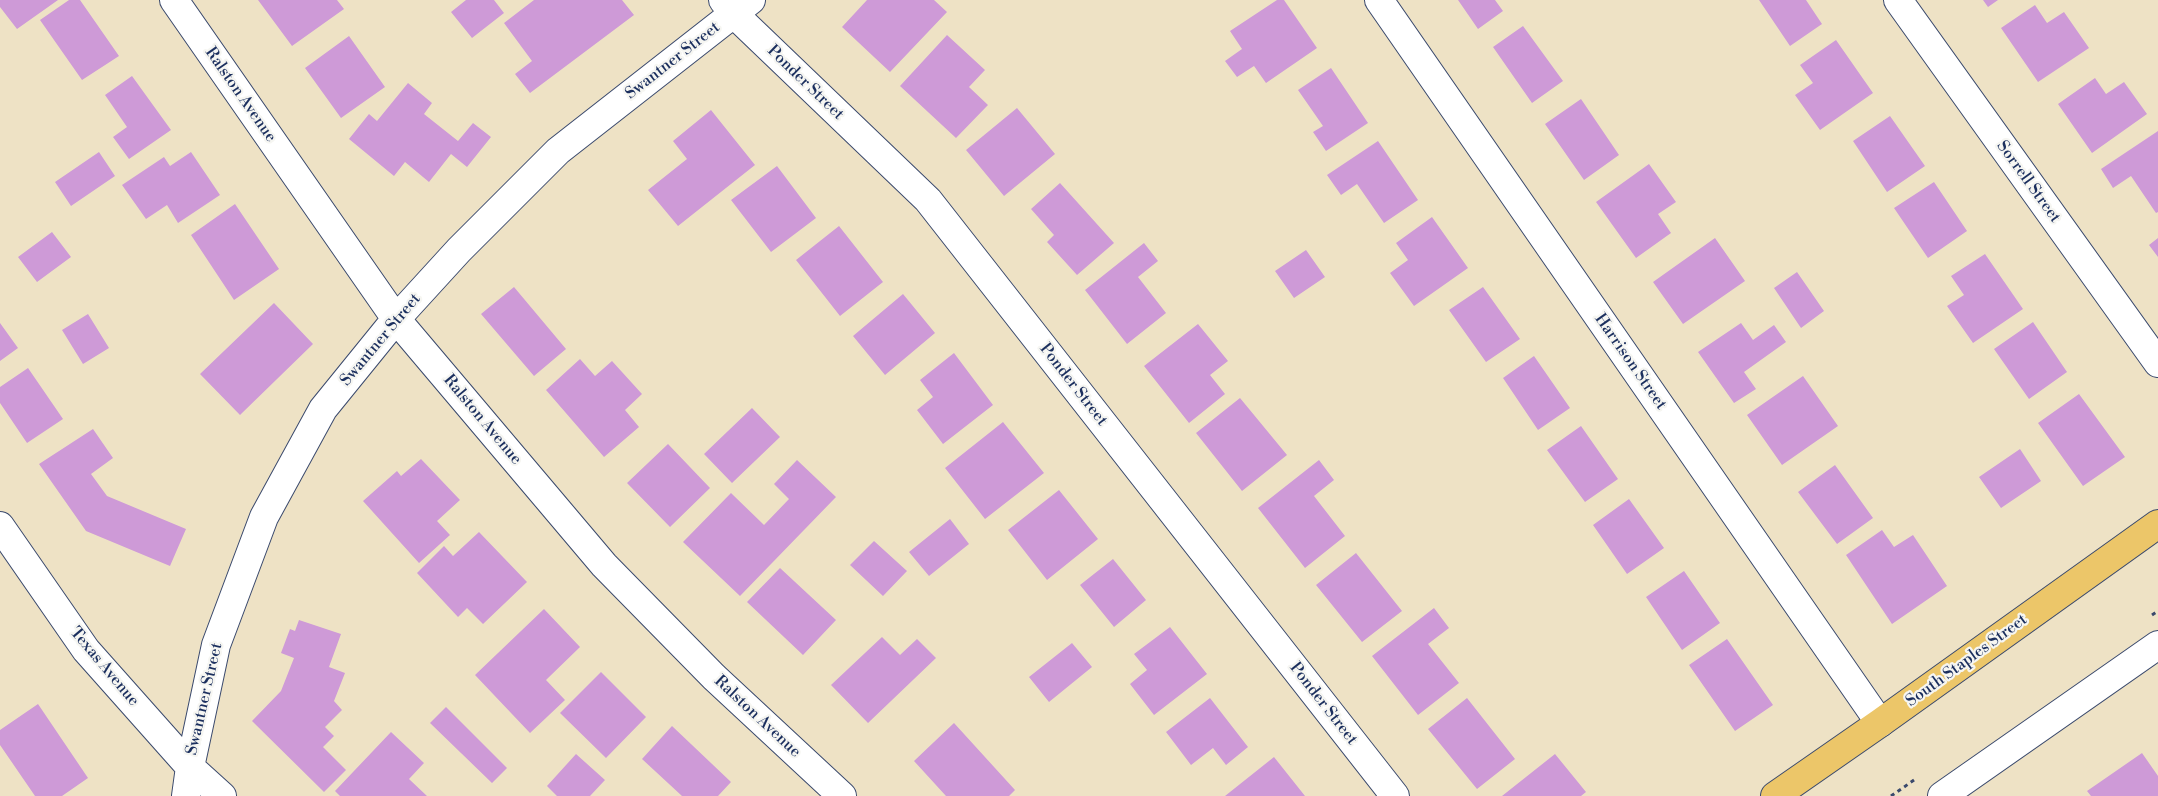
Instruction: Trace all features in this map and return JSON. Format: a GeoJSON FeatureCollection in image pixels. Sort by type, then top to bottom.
{"type":"FeatureCollection","features":[{"type":"Feature","properties":{"kind":"main road","name":"South Staples Street"},"geometry":{"type":"LineString","coordinates":[[1775,796],[2158,524]]}},
{"type":"Feature","properties":{"kind":"street","name":"Ralston Avenue"},"geometry":{"type":"LineString","coordinates":[[174,0],[396,319],[604,565],[714,678],[842,796]]}},
{"type":"Feature","properties":{"kind":"street","name":"Harrison Street"},"geometry":{"type":"LineString","coordinates":[[1379,0],[1880,723]]}},
{"type":"Feature","properties":{"kind":"street","name":"Sorrell Street"},"geometry":{"type":"LineString","coordinates":[[1898,0],[2158,363]]}},
{"type":"Feature","properties":{"kind":"street","name":"Swantner Street"},"geometry":{"type":"LineString","coordinates":[[186,796],[190,766],[216,645],[264,517],[323,409],[396,319],[459,250],[558,151],[736,5]]}},
{"type":"Feature","properties":{"kind":"street","name":"Ponder Street"},"geometry":{"type":"LineString","coordinates":[[736,5],[928,200],[1395,796]]}},
{"type":"Feature","properties":{"kind":"street","name":"Texas Avenue"},"geometry":{"type":"LineString","coordinates":[[0,526],[86,650],[190,766],[222,796]]}},
{"type":"Feature","properties":{"kind":"street"},"geometry":{"type":"LineString","coordinates":[[1942,796],[2158,645]]}},
{"type":"Feature","properties":{"kind":"building"},"geometry":{"type":"Polygon","coordinates":[[[0,0],[58,0],[17,29],[0,7],[0,0]]]}},
{"type":"Feature","properties":{"kind":"building"},"geometry":{"type":"Polygon","coordinates":[[[69,0],[80,0],[119,56],[82,80],[40,20],[69,0]]]}},
{"type":"Feature","properties":{"kind":"building"},"geometry":{"type":"Polygon","coordinates":[[[258,0],[337,0],[344,9],[292,46],[258,0]]]}},
{"type":"Feature","properties":{"kind":"building"},"geometry":{"type":"Polygon","coordinates":[[[466,0],[494,0],[504,13],[472,38],[451,12],[466,0]]]}},
{"type":"Feature","properties":{"kind":"building"},"geometry":{"type":"Polygon","coordinates":[[[534,0],[622,0],[634,15],[530,93],[515,74],[532,61],[504,23],[534,0]]]}},
{"type":"Feature","properties":{"kind":"building"},"geometry":{"type":"Polygon","coordinates":[[[867,0],[934,0],[947,12],[890,72],[842,27],[867,0]]]}},
{"type":"Feature","properties":{"kind":"building"},"geometry":{"type":"Polygon","coordinates":[[[1277,0],[1284,0],[1317,48],[1266,83],[1254,66],[1237,77],[1225,61],[1242,49],[1230,31],[1277,0]]]}},
{"type":"Feature","properties":{"kind":"building"},"geometry":{"type":"Polygon","coordinates":[[[1458,0],[1495,0],[1503,11],[1478,29],[1458,0]]]}},
{"type":"Feature","properties":{"kind":"building"},"geometry":{"type":"Polygon","coordinates":[[[1759,0],[1806,0],[1822,24],[1790,46],[1759,0]]]}},
{"type":"Feature","properties":{"kind":"building"},"geometry":{"type":"Polygon","coordinates":[[[1983,0],[1998,0],[1988,7],[1983,0]]]}},
{"type":"Feature","properties":{"kind":"building"},"geometry":{"type":"Polygon","coordinates":[[[2035,5],[2047,23],[2064,12],[2089,48],[2038,82],[2001,28],[2035,5]]]}},
{"type":"Feature","properties":{"kind":"building"},"geometry":{"type":"Polygon","coordinates":[[[1523,26],[1563,81],[1532,103],[1493,47],[1523,26]]]}},
{"type":"Feature","properties":{"kind":"building"},"geometry":{"type":"Polygon","coordinates":[[[947,35],[985,70],[969,87],[988,105],[956,138],[900,86],[947,35]]]}},
{"type":"Feature","properties":{"kind":"building"},"geometry":{"type":"Polygon","coordinates":[[[349,36],[385,87],[341,118],[305,68],[349,36]]]}},
{"type":"Feature","properties":{"kind":"building"},"geometry":{"type":"Polygon","coordinates":[[[1836,40],[1873,93],[1820,130],[1795,95],[1813,83],[1800,65],[1836,40]]]}},
{"type":"Feature","properties":{"kind":"building"},"geometry":{"type":"Polygon","coordinates":[[[1331,68],[1368,123],[1326,151],[1313,132],[1323,126],[1298,90],[1331,68]]]}},
{"type":"Feature","properties":{"kind":"building"},"geometry":{"type":"Polygon","coordinates":[[[132,76],[171,130],[129,159],[113,137],[127,127],[105,95],[132,76]]]}},
{"type":"Feature","properties":{"kind":"building"},"geometry":{"type":"Polygon","coordinates":[[[2095,78],[2106,94],[2124,82],[2147,114],[2092,153],[2058,104],[2095,78]]]}},
{"type":"Feature","properties":{"kind":"building"},"geometry":{"type":"Polygon","coordinates":[[[408,83],[432,103],[424,114],[458,141],[473,123],[491,137],[467,167],[451,154],[429,182],[405,162],[394,176],[349,139],[369,114],[377,121],[408,83]]]}},
{"type":"Feature","properties":{"kind":"building"},"geometry":{"type":"Polygon","coordinates":[[[1581,99],[1619,155],[1584,180],[1545,124],[1581,99]]]}},
{"type":"Feature","properties":{"kind":"building"},"geometry":{"type":"Polygon","coordinates":[[[1017,108],[1055,154],[1004,196],[966,150],[1017,108]]]}},
{"type":"Feature","properties":{"kind":"building"},"geometry":{"type":"Polygon","coordinates":[[[711,110],[755,165],[678,226],[648,190],[687,159],[673,141],[711,110]]]}},
{"type":"Feature","properties":{"kind":"building"},"geometry":{"type":"Polygon","coordinates":[[[1890,116],[1925,166],[1887,192],[1853,141],[1890,116]]]}},
{"type":"Feature","properties":{"kind":"building"},"geometry":{"type":"Polygon","coordinates":[[[2158,131],[2158,212],[2156,213],[2131,176],[2113,188],[2101,169],[2158,131]]]}},
{"type":"Feature","properties":{"kind":"building"},"geometry":{"type":"Polygon","coordinates":[[[1378,141],[1418,200],[1384,223],[1357,184],[1341,195],[1327,175],[1378,141]]]}},
{"type":"Feature","properties":{"kind":"building"},"geometry":{"type":"Polygon","coordinates":[[[99,152],[115,176],[71,206],[55,182],[99,152]]]}},
{"type":"Feature","properties":{"kind":"building"},"geometry":{"type":"Polygon","coordinates":[[[191,152],[220,195],[178,223],[167,205],[146,219],[122,185],[164,157],[170,166],[191,152]]]}},
{"type":"Feature","properties":{"kind":"building"},"geometry":{"type":"Polygon","coordinates":[[[1649,164],[1676,202],[1658,214],[1671,233],[1636,258],[1596,202],[1649,164]]]}},
{"type":"Feature","properties":{"kind":"building"},"geometry":{"type":"Polygon","coordinates":[[[777,166],[816,218],[771,252],[731,200],[777,166]]]}},
{"type":"Feature","properties":{"kind":"building"},"geometry":{"type":"Polygon","coordinates":[[[1934,182],[1967,231],[1928,258],[1894,208],[1934,182]]]}},
{"type":"Feature","properties":{"kind":"building"},"geometry":{"type":"Polygon","coordinates":[[[1060,183],[1114,243],[1077,275],[1047,242],[1054,235],[1031,209],[1060,183]]]}},
{"type":"Feature","properties":{"kind":"building"},"geometry":{"type":"Polygon","coordinates":[[[235,204],[279,269],[234,300],[191,235],[235,204]]]}},
{"type":"Feature","properties":{"kind":"building"},"geometry":{"type":"Polygon","coordinates":[[[1432,217],[1468,268],[1414,306],[1390,273],[1408,260],[1396,243],[1432,217]]]}},
{"type":"Feature","properties":{"kind":"building"},"geometry":{"type":"Polygon","coordinates":[[[839,226],[883,282],[840,316],[796,260],[839,226]]]}},
{"type":"Feature","properties":{"kind":"building"},"geometry":{"type":"Polygon","coordinates":[[[52,232],[71,257],[37,282],[18,257],[52,232]]]}},
{"type":"Feature","properties":{"kind":"building"},"geometry":{"type":"Polygon","coordinates":[[[1715,238],[1745,281],[1683,324],[1653,282],[1715,238]]]}},
{"type":"Feature","properties":{"kind":"building"},"geometry":{"type":"Polygon","coordinates":[[[2158,238],[2158,257],[2149,245],[2158,238]]]}},
{"type":"Feature","properties":{"kind":"building"},"geometry":{"type":"Polygon","coordinates":[[[1144,243],[1158,261],[1138,277],[1166,313],[1127,344],[1085,290],[1144,243]]]}},
{"type":"Feature","properties":{"kind":"building"},"geometry":{"type":"Polygon","coordinates":[[[1306,250],[1325,277],[1294,298],[1275,271],[1306,250]]]}},
{"type":"Feature","properties":{"kind":"building"},"geometry":{"type":"Polygon","coordinates":[[[1985,254],[2023,309],[1973,343],[1947,306],[1964,295],[1951,276],[1985,254]]]}},
{"type":"Feature","properties":{"kind":"building"},"geometry":{"type":"Polygon","coordinates":[[[1797,272],[1824,311],[1801,328],[1774,288],[1797,272]]]}},
{"type":"Feature","properties":{"kind":"building"},"geometry":{"type":"Polygon","coordinates":[[[514,287],[566,349],[534,376],[481,314],[514,287]]]}},
{"type":"Feature","properties":{"kind":"building"},"geometry":{"type":"Polygon","coordinates":[[[1483,287],[1520,339],[1486,362],[1449,310],[1483,287]]]}},
{"type":"Feature","properties":{"kind":"building"},"geometry":{"type":"Polygon","coordinates":[[[903,294],[935,333],[885,375],[853,336],[903,294]]]}},
{"type":"Feature","properties":{"kind":"building"},"geometry":{"type":"Polygon","coordinates":[[[274,303],[313,344],[240,415],[200,374],[274,303]]]}},
{"type":"Feature","properties":{"kind":"building"},"geometry":{"type":"Polygon","coordinates":[[[88,314],[109,348],[83,364],[62,330],[88,314]]]}},
{"type":"Feature","properties":{"kind":"building"},"geometry":{"type":"Polygon","coordinates":[[[2033,322],[2067,372],[2029,399],[1994,349],[2033,322]]]}},
{"type":"Feature","properties":{"kind":"building"},"geometry":{"type":"Polygon","coordinates":[[[0,323],[18,348],[0,361],[0,323]]]}},
{"type":"Feature","properties":{"kind":"building"},"geometry":{"type":"Polygon","coordinates":[[[1741,323],[1753,340],[1774,325],[1786,342],[1744,372],[1756,389],[1734,403],[1698,352],[1741,323]]]}},
{"type":"Feature","properties":{"kind":"building"},"geometry":{"type":"Polygon","coordinates":[[[1198,324],[1228,361],[1210,375],[1225,394],[1189,423],[1144,366],[1198,324]]]}},
{"type":"Feature","properties":{"kind":"building"},"geometry":{"type":"Polygon","coordinates":[[[954,353],[993,405],[943,444],[917,410],[933,397],[920,380],[954,353]]]}},
{"type":"Feature","properties":{"kind":"building"},"geometry":{"type":"Polygon","coordinates":[[[1534,356],[1570,408],[1538,430],[1503,378],[1534,356]]]}},
{"type":"Feature","properties":{"kind":"building"},"geometry":{"type":"Polygon","coordinates":[[[580,359],[595,376],[612,361],[642,394],[625,410],[639,427],[604,457],[546,390],[580,359]]]}},
{"type":"Feature","properties":{"kind":"building"},"geometry":{"type":"Polygon","coordinates":[[[28,368],[63,419],[27,443],[0,403],[0,387],[28,368]]]}},
{"type":"Feature","properties":{"kind":"building"},"geometry":{"type":"Polygon","coordinates":[[[1803,376],[1838,426],[1782,465],[1747,415],[1803,376]]]}},
{"type":"Feature","properties":{"kind":"building"},"geometry":{"type":"Polygon","coordinates":[[[2079,394],[2125,457],[2083,486],[2038,423],[2079,394]]]}},
{"type":"Feature","properties":{"kind":"building"},"geometry":{"type":"Polygon","coordinates":[[[1240,398],[1287,455],[1242,491],[1196,433],[1240,398]]]}},
{"type":"Feature","properties":{"kind":"building"},"geometry":{"type":"Polygon","coordinates":[[[752,408],[780,437],[732,483],[704,454],[752,408]]]}},
{"type":"Feature","properties":{"kind":"building"},"geometry":{"type":"Polygon","coordinates":[[[1003,422],[1044,473],[985,519],[945,468],[1003,422]]]}},
{"type":"Feature","properties":{"kind":"building"},"geometry":{"type":"Polygon","coordinates":[[[1581,426],[1618,479],[1585,502],[1547,450],[1581,426]]]}},
{"type":"Feature","properties":{"kind":"building"},"geometry":{"type":"Polygon","coordinates":[[[93,429],[113,458],[91,474],[107,496],[186,529],[170,566],[86,531],[39,464],[93,429]]]}},
{"type":"Feature","properties":{"kind":"building"},"geometry":{"type":"Polygon","coordinates":[[[668,444],[710,488],[670,527],[627,483],[668,444]]]}},
{"type":"Feature","properties":{"kind":"building"},"geometry":{"type":"Polygon","coordinates":[[[2020,449],[2041,481],[2001,508],[1979,477],[2020,449]]]}},
{"type":"Feature","properties":{"kind":"building"},"geometry":{"type":"Polygon","coordinates":[[[421,459],[460,500],[437,521],[450,535],[419,563],[363,501],[397,471],[401,476],[421,459]]]}},
{"type":"Feature","properties":{"kind":"building"},"geometry":{"type":"Polygon","coordinates":[[[797,460],[836,497],[740,596],[683,542],[731,493],[764,525],[789,499],[774,484],[797,460]]]}},
{"type":"Feature","properties":{"kind":"building"},"geometry":{"type":"Polygon","coordinates":[[[1319,460],[1334,480],[1314,496],[1345,536],[1305,568],[1258,508],[1319,460]]]}},
{"type":"Feature","properties":{"kind":"building"},"geometry":{"type":"Polygon","coordinates":[[[1835,465],[1873,518],[1837,544],[1798,492],[1835,465]]]}},
{"type":"Feature","properties":{"kind":"building"},"geometry":{"type":"Polygon","coordinates":[[[1059,490],[1098,539],[1047,580],[1008,530],[1059,490]]]}},
{"type":"Feature","properties":{"kind":"building"},"geometry":{"type":"Polygon","coordinates":[[[1629,499],[1664,548],[1627,574],[1593,525],[1629,499]]]}},
{"type":"Feature","properties":{"kind":"building"},"geometry":{"type":"Polygon","coordinates":[[[950,519],[969,544],[929,576],[909,552],[950,519]]]}},
{"type":"Feature","properties":{"kind":"building"},"geometry":{"type":"Polygon","coordinates":[[[1882,530],[1894,547],[1913,535],[1947,586],[1892,624],[1846,555],[1882,530]]]}},
{"type":"Feature","properties":{"kind":"building"},"geometry":{"type":"Polygon","coordinates":[[[479,532],[527,582],[483,624],[467,608],[458,617],[417,573],[444,546],[453,556],[479,532]]]}},
{"type":"Feature","properties":{"kind":"building"},"geometry":{"type":"Polygon","coordinates":[[[874,541],[907,571],[883,596],[850,565],[874,541]]]}},
{"type":"Feature","properties":{"kind":"building"},"geometry":{"type":"Polygon","coordinates":[[[1356,553],[1402,611],[1362,642],[1316,585],[1356,553]]]}},
{"type":"Feature","properties":{"kind":"building"},"geometry":{"type":"Polygon","coordinates":[[[1113,559],[1146,600],[1114,627],[1080,585],[1113,559]]]}},
{"type":"Feature","properties":{"kind":"building"},"geometry":{"type":"Polygon","coordinates":[[[780,568],[836,620],[803,655],[747,602],[780,568]]]}},
{"type":"Feature","properties":{"kind":"building"},"geometry":{"type":"Polygon","coordinates":[[[1684,571],[1720,623],[1682,650],[1646,597],[1684,571]]]}},
{"type":"Feature","properties":{"kind":"building"},"geometry":{"type":"Polygon","coordinates":[[[1434,608],[1449,628],[1428,644],[1459,683],[1418,715],[1372,656],[1434,608]]]}},
{"type":"Feature","properties":{"kind":"building"},"geometry":{"type":"Polygon","coordinates":[[[544,609],[580,647],[546,680],[565,700],[530,733],[475,675],[544,609]]]}},
{"type":"Feature","properties":{"kind":"building"},"geometry":{"type":"Polygon","coordinates":[[[299,620],[341,634],[329,667],[345,673],[334,701],[342,710],[325,727],[334,736],[323,747],[346,770],[324,792],[252,721],[281,691],[294,658],[281,653],[290,629],[295,631],[299,620]]]}},
{"type":"Feature","properties":{"kind":"building"},"geometry":{"type":"Polygon","coordinates":[[[1170,627],[1207,674],[1154,715],[1130,684],[1147,670],[1134,654],[1170,627]]]}},
{"type":"Feature","properties":{"kind":"building"},"geometry":{"type":"Polygon","coordinates":[[[882,637],[900,655],[917,639],[936,658],[868,723],[831,685],[882,637]]]}},
{"type":"Feature","properties":{"kind":"building"},"geometry":{"type":"Polygon","coordinates":[[[1727,639],[1773,705],[1735,731],[1689,665],[1727,639]]]}},
{"type":"Feature","properties":{"kind":"building"},"geometry":{"type":"Polygon","coordinates":[[[1072,643],[1092,667],[1049,702],[1029,677],[1072,643]]]}},
{"type":"Feature","properties":{"kind":"building"},"geometry":{"type":"Polygon","coordinates":[[[601,672],[646,717],[606,758],[560,713],[601,672]]]}},
{"type":"Feature","properties":{"kind":"building"},"geometry":{"type":"Polygon","coordinates":[[[1210,698],[1248,747],[1226,765],[1213,748],[1191,765],[1166,732],[1210,698]]]}},
{"type":"Feature","properties":{"kind":"building"},"geometry":{"type":"Polygon","coordinates":[[[1467,698],[1515,759],[1477,789],[1428,729],[1467,698]]]}},
{"type":"Feature","properties":{"kind":"building"},"geometry":{"type":"Polygon","coordinates":[[[38,704],[88,778],[62,796],[35,796],[0,745],[0,730],[38,704]]]}},
{"type":"Feature","properties":{"kind":"building"},"geometry":{"type":"Polygon","coordinates":[[[446,707],[507,768],[492,783],[430,723],[446,707]]]}},
{"type":"Feature","properties":{"kind":"building"},"geometry":{"type":"Polygon","coordinates":[[[954,723],[1015,790],[1009,796],[946,796],[914,761],[954,723]]]}},
{"type":"Feature","properties":{"kind":"building"},"geometry":{"type":"Polygon","coordinates":[[[672,726],[731,782],[718,796],[682,796],[642,759],[672,726]]]}},
{"type":"Feature","properties":{"kind":"building"},"geometry":{"type":"Polygon","coordinates":[[[391,732],[424,763],[409,779],[427,796],[340,796],[335,791],[391,732]]]}},
{"type":"Feature","properties":{"kind":"building"},"geometry":{"type":"Polygon","coordinates":[[[2142,753],[2158,776],[2158,796],[2091,796],[2087,791],[2142,753]]]}},
{"type":"Feature","properties":{"kind":"building"},"geometry":{"type":"Polygon","coordinates":[[[576,754],[605,780],[590,796],[557,796],[547,786],[576,754]]]}},
{"type":"Feature","properties":{"kind":"building"},"geometry":{"type":"Polygon","coordinates":[[[1555,754],[1586,792],[1581,796],[1502,796],[1555,754]]]}},
{"type":"Feature","properties":{"kind":"building"},"geometry":{"type":"Polygon","coordinates":[[[1274,757],[1305,796],[1225,796],[1274,757]]]}}]}
